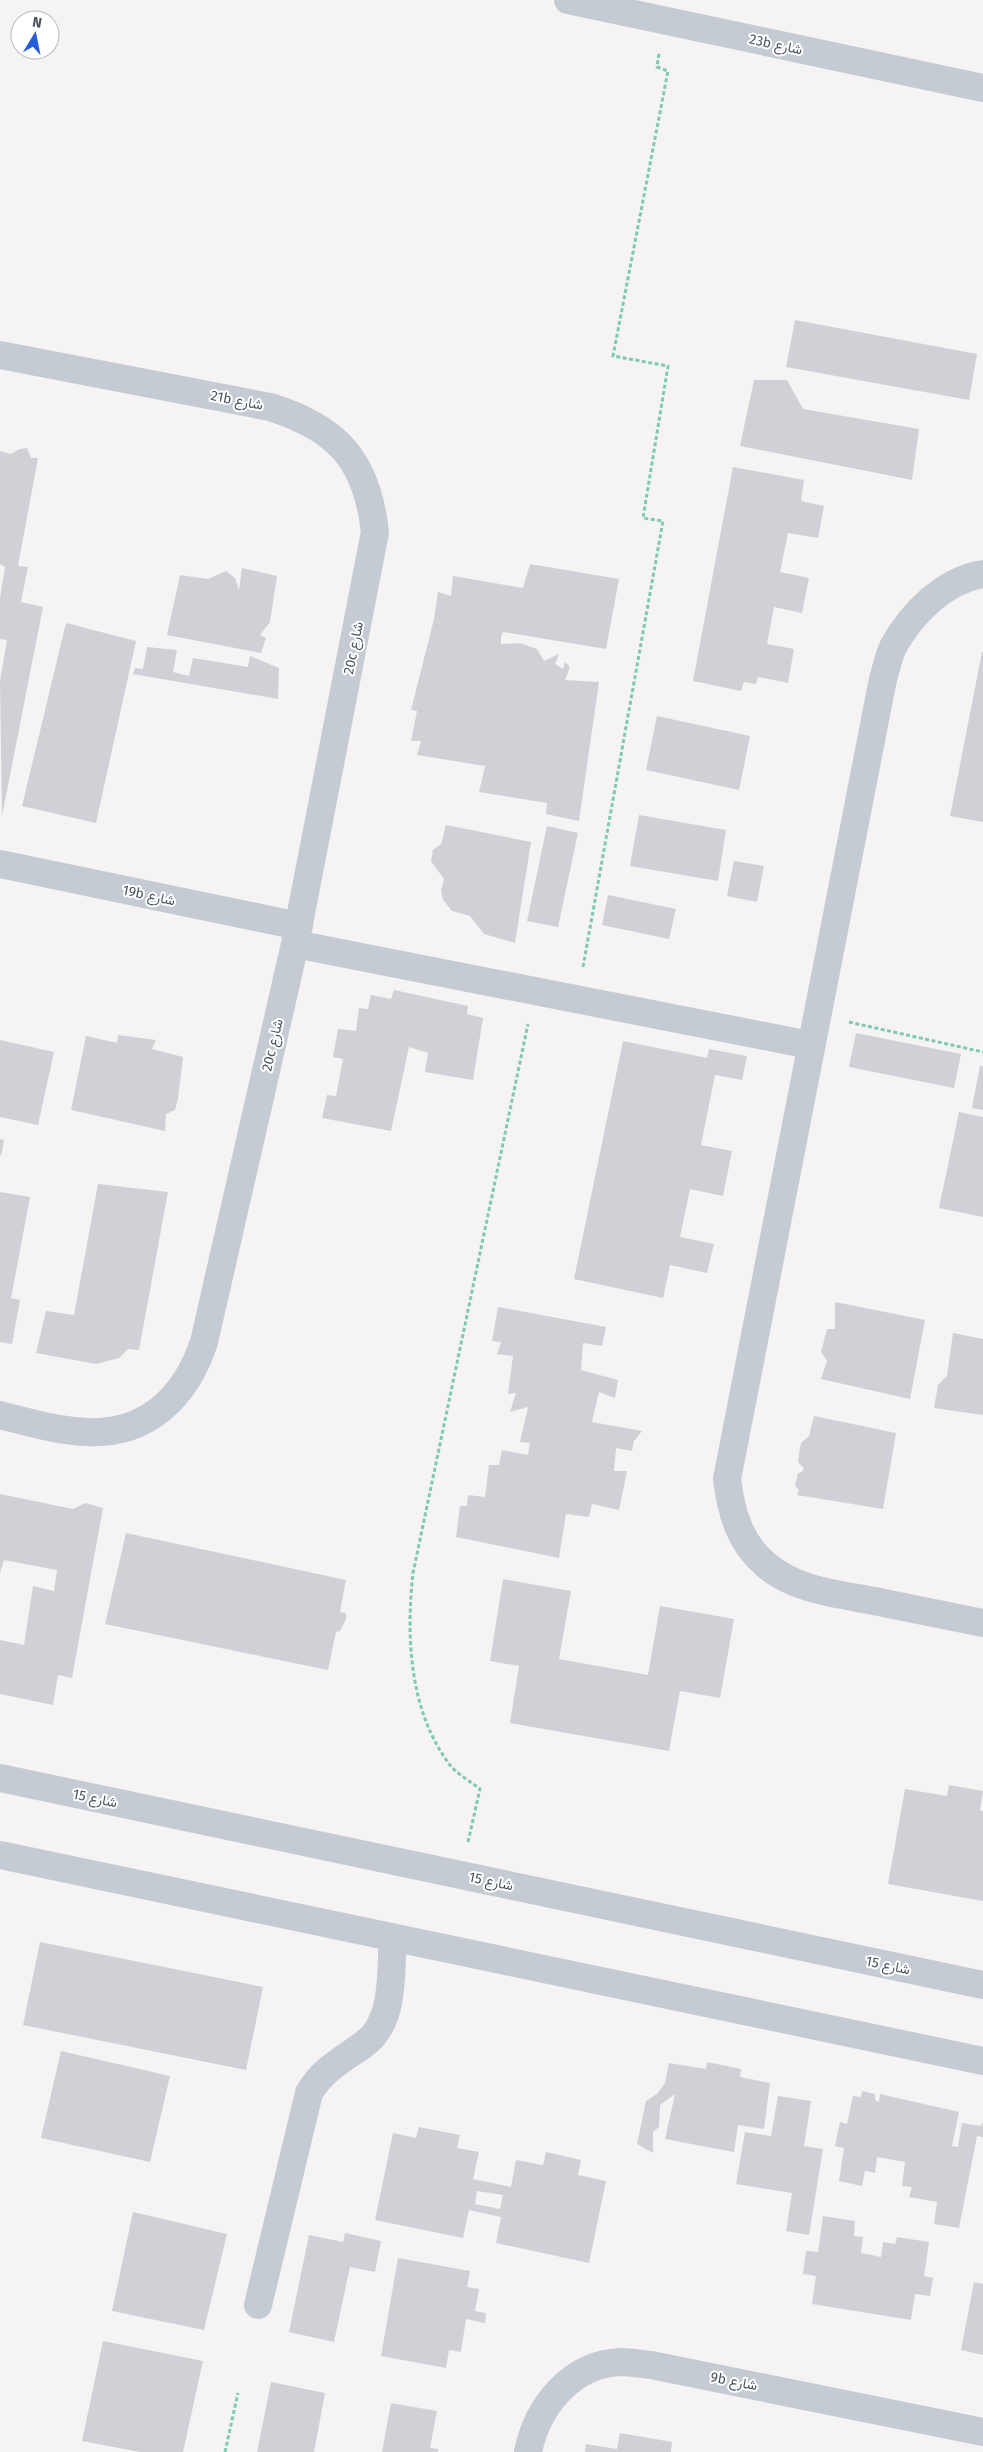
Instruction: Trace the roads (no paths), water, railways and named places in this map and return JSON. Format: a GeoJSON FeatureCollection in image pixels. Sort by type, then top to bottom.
{"type":"FeatureCollection","features":[{"type":"Feature","properties":{"kind":"street","name":"23b شارع"},"geometry":{"type":"LineString","coordinates":[[568,0],[626,6],[666,20],[983,88]]}},
{"type":"Feature","properties":{"kind":"street","name":"21b شارع"},"geometry":{"type":"LineString","coordinates":[[0,354],[270,407],[299,415],[324,430],[346,450],[362,475],[373,513],[374,532],[370,562]]}},
{"type":"Feature","properties":{"kind":"street","name":"20c شارع"},"geometry":{"type":"LineString","coordinates":[[0,1416],[87,1432],[114,1431],[139,1423],[162,1408],[181,1390],[196,1367],[204,1342],[297,935],[370,562]]}},
{"type":"Feature","properties":{"kind":"street"},"geometry":{"type":"LineString","coordinates":[[983,574],[974,576],[940,592],[912,617],[892,649],[882,684],[816,1014],[727,1479],[731,1511],[744,1540],[764,1564],[791,1581],[821,1590],[983,1623]]}},
{"type":"Feature","properties":{"kind":"street","name":"19b شارع"},"geometry":{"type":"LineString","coordinates":[[0,864],[534,991],[810,1045]]}},
{"type":"Feature","properties":{"kind":"street","name":"شارع 15"},"geometry":{"type":"LineString","coordinates":[[0,1778],[983,1985]]}},
{"type":"Feature","properties":{"kind":"street"},"geometry":{"type":"LineString","coordinates":[[0,1855],[983,2061]]}},
{"type":"Feature","properties":{"kind":"street"},"geometry":{"type":"LineString","coordinates":[[258,2305],[309,2093],[324,2072],[365,2044],[382,2024],[388,1998],[393,1938]]}},
{"type":"Feature","properties":{"kind":"street","name":"9b شارع"},"geometry":{"type":"LineString","coordinates":[[528,2452],[541,2412],[561,2387],[588,2370],[619,2362],[651,2365],[983,2432]]}}]}
